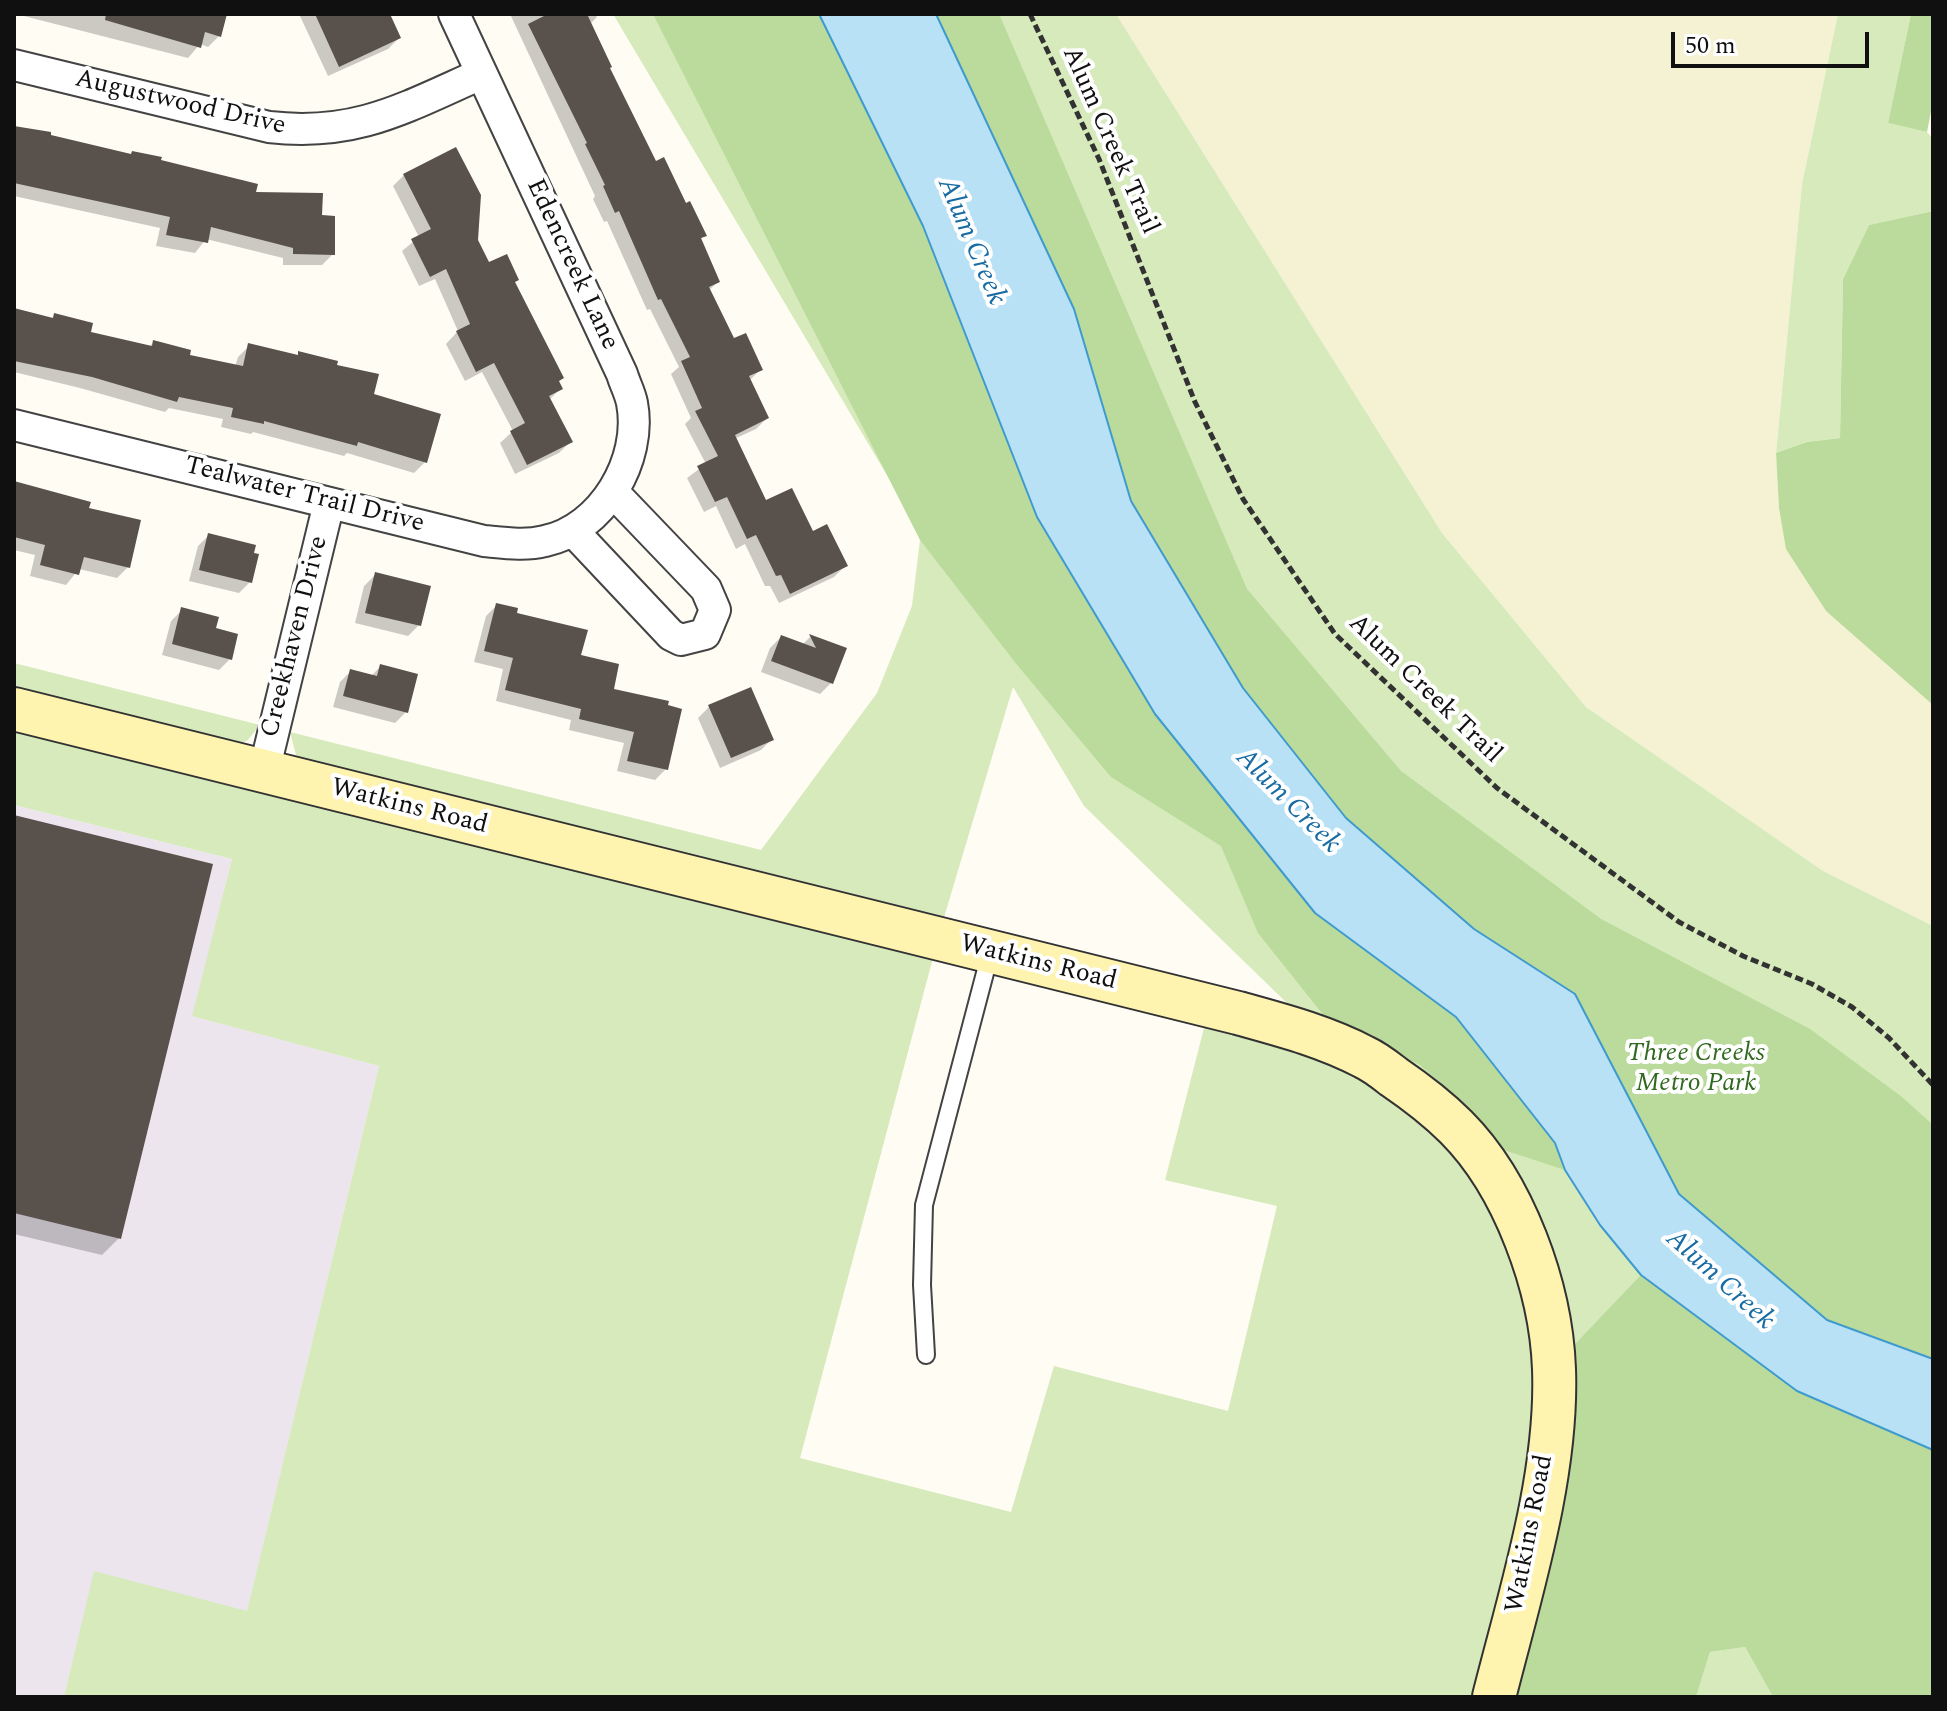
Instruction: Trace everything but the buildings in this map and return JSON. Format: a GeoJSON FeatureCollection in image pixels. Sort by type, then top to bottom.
{"type":"FeatureCollection","features":[{"type":"Feature","properties":{"kind":"street","name":"Edencreek Lane"},"geometry":{"type":"LineString","coordinates":[[454,14],[622,374],[632,405],[631,439],[625,465],[613,492],[582,524]]}},
{"type":"Feature","properties":{"kind":"street","name":"Augustwood Drive"},"geometry":{"type":"LineString","coordinates":[[14,65],[269,127],[303,131],[339,128],[375,120],[481,74]]}},
{"type":"Feature","properties":{"kind":"street","name":"Tealwater Trail Drive"},"geometry":{"type":"LineString","coordinates":[[14,425],[484,541],[517,544],[547,541],[582,524]]}},
{"type":"Feature","properties":{"kind":"street"},"geometry":{"type":"LineString","coordinates":[[582,524],[671,635],[681,640],[705,634],[715,610],[706,589],[613,492]]}},
{"type":"Feature","properties":{"kind":"street","name":"Creekhaven Drive"},"geometry":{"type":"LineString","coordinates":[[264,771],[329,503]]}},
{"type":"Feature","properties":{"kind":"street","name":"Watkins Road"},"geometry":{"type":"LineString","coordinates":[[14,709],[1238,1013],[1311,1034],[1366,1057],[1457,1128],[1492,1173],[1517,1219],[1546,1306],[1554,1369],[1547,1466],[1539,1516],[1494,1697]]}},
{"type":"Feature","properties":{"kind":"lane"},"geometry":{"type":"LineString","coordinates":[[926,1355],[922,1285],[924,1205],[991,952]]}},
{"type":"Feature","properties":{"kind":"path","name":"Alum Creek Trail"},"geometry":{"type":"LineString","coordinates":[[1030,14],[1099,159],[1195,402],[1243,499],[1335,634],[1497,788],[1679,922],[1743,956],[1812,984],[1852,1007],[1889,1038],[1933,1085]]}},
{"type":"Feature","properties":{"kind":"shaded area"},"geometry":{"type":"Polygon","coordinates":[[[1116,14],[1838,14],[1802,184],[1776,452],[1779,508],[1787,549],[1826,611],[1933,705],[1933,926],[1823,871],[1586,707],[1442,533],[1116,14]]]}},
{"type":"Feature","properties":{"kind":"shaded area"},"geometry":{"type":"Polygon","coordinates":[[[14,805],[232,859],[193,1016],[379,1066],[247,1612],[95,1572],[64,1697],[14,1697],[14,805]]]}},
{"type":"Feature","properties":{"kind":"green space","name":"Three Creeks Metro Park"},"geometry":{"type":"Polygon","coordinates":[[[613,14],[1116,14],[1442,533],[1586,707],[1823,871],[1933,926],[1933,1697],[1601,1317],[1572,1347],[1520,1261],[1542,1359],[1532,1475],[1480,1697],[64,1697],[94,1571],[247,1611],[379,1066],[192,1016],[232,859],[14,805],[14,723],[934,954],[800,1458],[1011,1512],[1054,1366],[1228,1411],[1277,1206],[1165,1180],[1205,1024],[1318,1055],[1360,1074],[1084,806],[1013,687],[942,924],[320,771],[296,755],[290,732],[761,850],[877,693],[912,606],[920,540],[938,561],[613,14]]]}},
{"type":"Feature","properties":{"kind":"green space"},"geometry":{"type":"Polygon","coordinates":[[[653,14],[819,14],[923,226],[1037,517],[1155,714],[1315,913],[1456,1017],[1555,1143],[1565,1170],[1504,1150],[1470,1109],[1420,1065],[1325,1017],[1258,933],[1221,846],[1111,777],[1018,666],[920,540],[653,14]]]}},
{"type":"Feature","properties":{"kind":"green space","name":"Three Creeks Metro Park"},"geometry":{"type":"Polygon","coordinates":[[[936,14],[999,14],[1247,589],[1401,771],[1601,919],[1810,1029],[1902,1097],[1933,1125],[1933,1359],[1827,1320],[1679,1194],[1575,994],[1474,929],[1346,818],[1242,688],[1131,501],[1074,309],[936,14]]]}},
{"type":"Feature","properties":{"kind":"green space"},"geometry":{"type":"Polygon","coordinates":[[[1838,14],[1911,14],[1888,123],[1927,132],[1933,139],[1933,211],[1869,225],[1843,279],[1840,438],[1807,442],[1776,453],[1802,184],[1838,14]]]}},
{"type":"Feature","properties":{"kind":"green space"},"geometry":{"type":"Polygon","coordinates":[[[1911,14],[1933,14],[1933,101],[1927,132],[1888,123],[1911,14]]]}},
{"type":"Feature","properties":{"kind":"green space"},"geometry":{"type":"Polygon","coordinates":[[[1933,211],[1933,705],[1826,611],[1786,549],[1779,508],[1776,453],[1807,442],[1840,438],[1843,279],[1869,225],[1933,211]]]}},
{"type":"Feature","properties":{"kind":"green space"},"geometry":{"type":"Polygon","coordinates":[[[14,663],[260,725],[247,741],[224,748],[14,696],[14,663]]]}},
{"type":"Feature","properties":{"kind":"green space"},"geometry":{"type":"Polygon","coordinates":[[[1641,1275],[1797,1391],[1933,1450],[1933,1697],[1773,1697],[1745,1647],[1710,1652],[1696,1697],[1508,1697],[1572,1347],[1641,1275]]]}},
{"type":"Feature","properties":{"kind":"green space"},"geometry":{"type":"Polygon","coordinates":[[[1745,1647],[1773,1697],[1696,1697],[1710,1652],[1745,1647]]]}},
{"type":"Feature","properties":{"kind":"water","name":"Alum Creek"},"geometry":{"type":"Polygon","coordinates":[[[819,14],[936,14],[1074,309],[1131,501],[1243,688],[1346,818],[1474,929],[1575,994],[1679,1194],[1827,1320],[1933,1359],[1933,1450],[1797,1391],[1641,1275],[1600,1225],[1565,1170],[1555,1143],[1456,1017],[1315,913],[1155,714],[1037,517],[923,226],[819,14]]]}}]}
